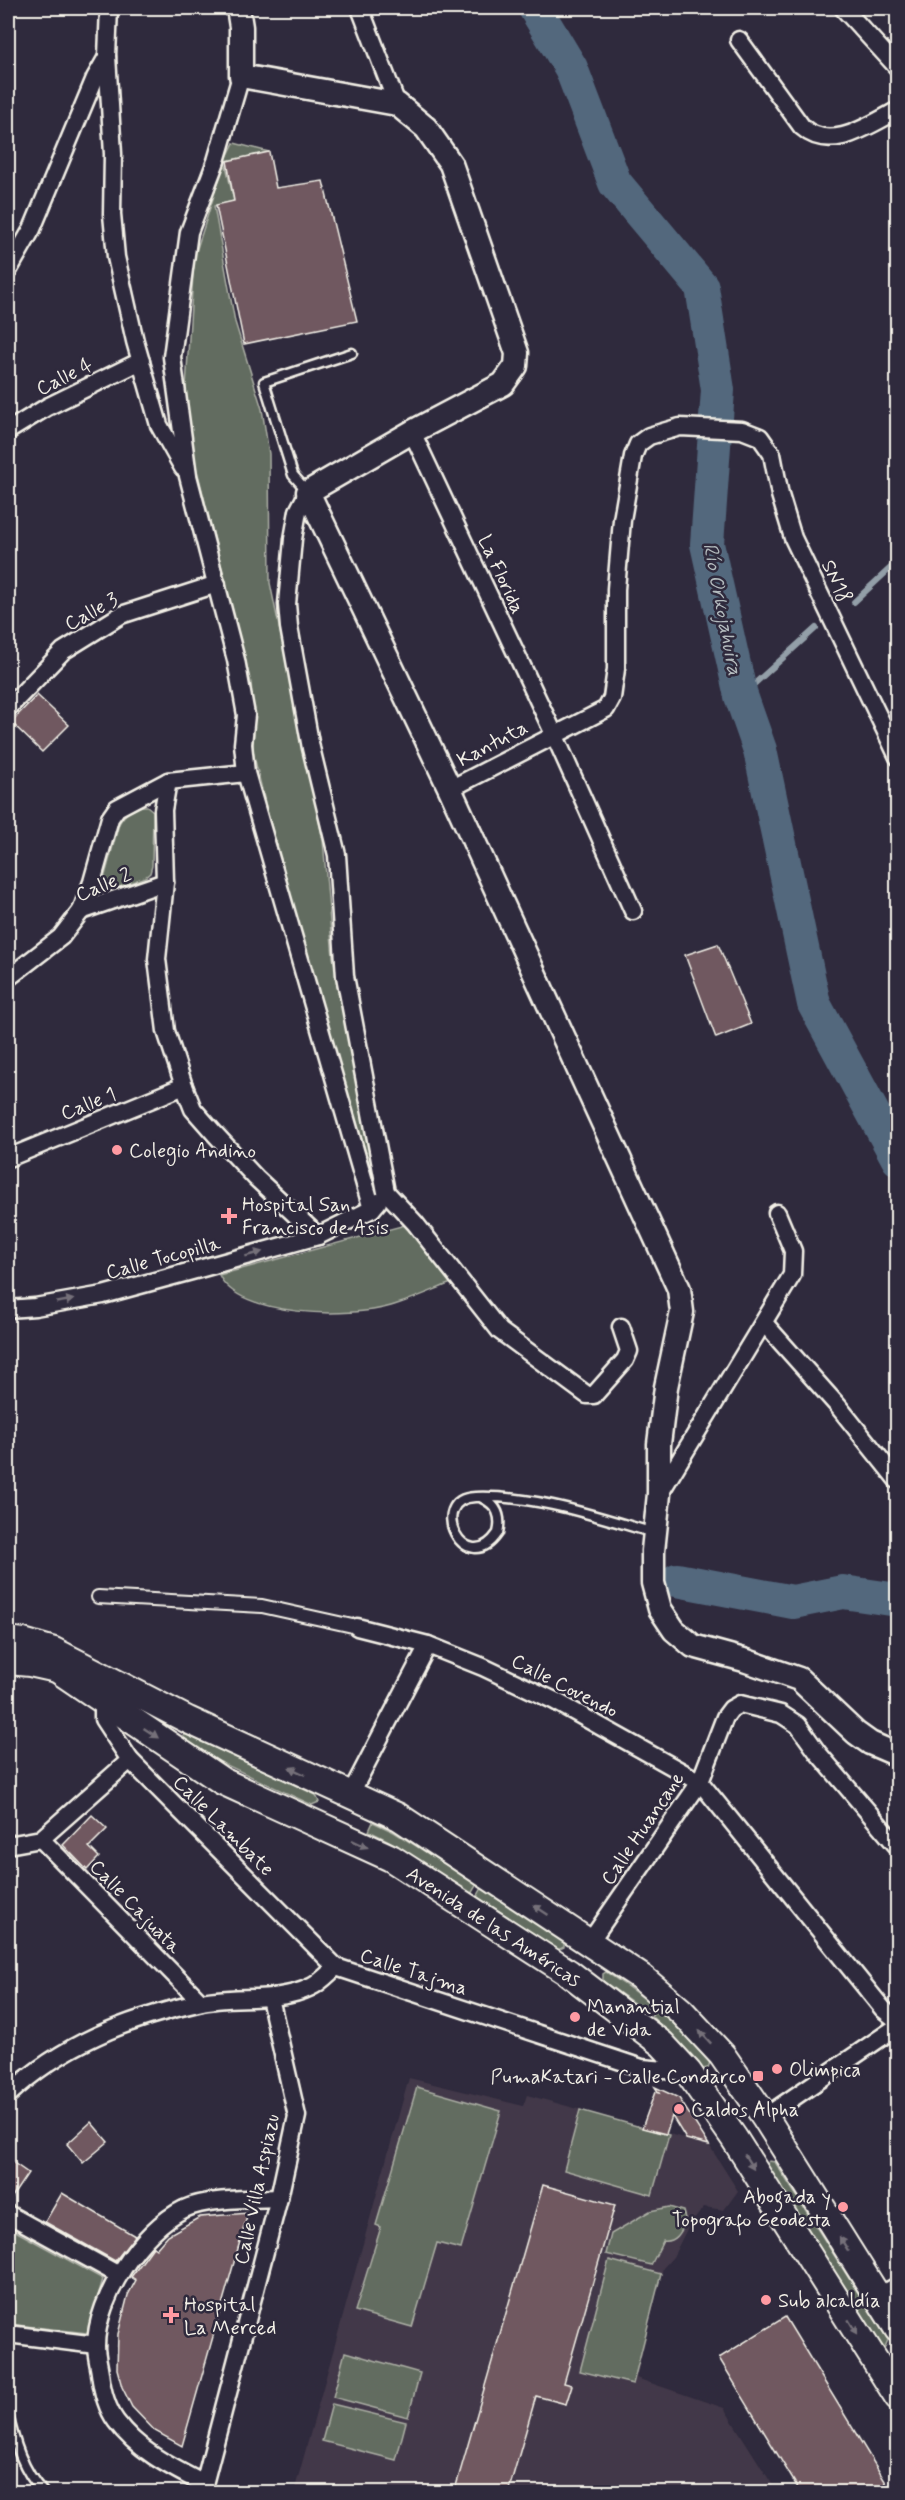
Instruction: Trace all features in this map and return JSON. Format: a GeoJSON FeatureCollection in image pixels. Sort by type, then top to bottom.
{"type":"FeatureCollection","features":[{"type":"Feature","properties":{"kind":"main road"},"geometry":{"type":"LineString","coordinates":[[238,8],[241,27],[241,76],[397,104],[426,128],[451,164],[517,353],[516,366],[503,384],[412,432],[308,492],[450,789],[679,1289],[682,1312],[666,1387],[659,1444],[659,1494],[654,1534],[653,1583],[660,1609],[674,1630],[693,1646],[744,1660],[799,1680],[856,1733],[870,1743],[897,1755]]}},
{"type":"Feature","properties":{"kind":"main road","name":"Avenida de las Américas"},"geometry":{"type":"LineString","coordinates":[[8,1641],[23,1642],[54,1651],[108,1690],[222,1781],[391,1858],[569,1973],[662,2044],[688,2072],[734,2138],[894,2384]]}},
{"type":"Feature","properties":{"kind":"main road","name":"Avenida de las Américas"},"geometry":{"type":"LineString","coordinates":[[8,1661],[30,1663],[57,1670],[188,1720],[399,1817],[641,1977],[682,2012],[722,2055],[765,2117],[897,2329]]}},
{"type":"Feature","properties":{"kind":"main road"},"geometry":{"type":"LineString","coordinates":[[334,1831],[350,1795]]}},
{"type":"Feature","properties":{"kind":"main road"},"geometry":{"type":"LineString","coordinates":[[569,1973],[589,1943]]}},
{"type":"Feature","properties":{"kind":"main road"},"geometry":{"type":"LineString","coordinates":[[734,2138],[765,2117]]}},
{"type":"Feature","properties":{"kind":"street"},"geometry":{"type":"LineString","coordinates":[[109,8],[107,56],[113,154],[112,214],[115,246],[141,361],[159,425],[188,476]]}},
{"type":"Feature","properties":{"kind":"street"},"geometry":{"type":"LineString","coordinates":[[360,8],[397,104]]}},
{"type":"Feature","properties":{"kind":"street"},"geometry":{"type":"LineString","coordinates":[[843,8],[897,68]]}},
{"type":"Feature","properties":{"kind":"street"},"geometry":{"type":"LineString","coordinates":[[739,40],[802,127],[811,135],[821,139],[835,140],[897,110]]}},
{"type":"Feature","properties":{"kind":"street"},"geometry":{"type":"LineString","coordinates":[[8,271],[32,229],[95,78],[107,56]]}},
{"type":"Feature","properties":{"kind":"street"},"geometry":{"type":"LineString","coordinates":[[241,76],[216,161],[189,232],[172,357],[188,476],[217,584],[246,715],[243,744],[246,773],[372,1209]]}},
{"type":"Feature","properties":{"kind":"street","name":"Calle 4"},"geometry":{"type":"LineString","coordinates":[[8,431],[47,407],[141,361]]}},
{"type":"Feature","properties":{"kind":"street","name":"Kantuta"},"geometry":{"type":"LineString","coordinates":[[450,789],[554,734],[595,716],[606,709],[612,698],[616,669],[616,589],[622,520],[633,456],[638,444],[649,436],[680,427],[742,430]]}},
{"type":"Feature","properties":{"kind":"street","name":"SN18"},"geometry":{"type":"LineString","coordinates":[[742,430],[760,437],[772,454],[780,495],[793,538],[897,757]]}},
{"type":"Feature","properties":{"kind":"street","name":"La Florida"},"geometry":{"type":"LineString","coordinates":[[412,432],[554,734],[633,911]]}},
{"type":"Feature","properties":{"kind":"street"},"geometry":{"type":"LineString","coordinates":[[308,492],[298,510],[293,539],[287,604],[289,627],[311,748],[336,855],[345,976],[387,1192],[415,1223],[500,1331],[587,1395],[594,1395],[625,1360],[629,1351],[621,1327]]}},
{"type":"Feature","properties":{"kind":"street","name":"Calle 3"},"geometry":{"type":"LineString","coordinates":[[8,708],[63,651],[121,615],[217,584]]}},
{"type":"Feature","properties":{"kind":"street"},"geometry":{"type":"LineString","coordinates":[[81,911],[92,882],[110,818],[117,808],[168,781],[246,773]]}},
{"type":"Feature","properties":{"kind":"street"},"geometry":{"type":"LineString","coordinates":[[168,781],[163,810],[165,882],[157,959],[166,1030],[184,1086],[193,1108],[215,1134],[256,1178],[318,1236]]}},
{"type":"Feature","properties":{"kind":"street","name":"Calle 2"},"geometry":{"type":"LineString","coordinates":[[8,978],[61,937],[81,911],[165,882]]}},
{"type":"Feature","properties":{"kind":"street","name":"Calle 1"},"geometry":{"type":"LineString","coordinates":[[8,1158],[184,1086]]}},
{"type":"Feature","properties":{"kind":"street","name":"Calle Tocopilla"},"geometry":{"type":"LineString","coordinates":[[8,1309],[35,1307],[103,1295],[318,1236],[372,1209],[387,1192]]}},
{"type":"Feature","properties":{"kind":"street"},"geometry":{"type":"LineString","coordinates":[[659,1494],[792,1275],[793,1251],[777,1213]]}},
{"type":"Feature","properties":{"kind":"street"},"geometry":{"type":"LineString","coordinates":[[764,1323],[838,1406],[897,1482]]}},
{"type":"Feature","properties":{"kind":"street","name":"Calle Covendo"},"geometry":{"type":"LineString","coordinates":[[98,1597],[262,1606],[357,1627],[428,1645],[555,1701],[700,1782],[883,2009],[897,2021]]}},
{"type":"Feature","properties":{"kind":"street"},"geometry":{"type":"LineString","coordinates":[[350,1795],[428,1645]]}},
{"type":"Feature","properties":{"kind":"street","name":"Calle Lambate"},"geometry":{"type":"LineString","coordinates":[[108,1690],[103,1719],[130,1760],[336,1967]]}},
{"type":"Feature","properties":{"kind":"street","name":"Calle Huancane"},"geometry":{"type":"LineString","coordinates":[[589,1943],[700,1782],[725,1718],[731,1709],[740,1704],[782,1714],[798,1725],[818,1753],[897,1847]]}},
{"type":"Feature","properties":{"kind":"street"},"geometry":{"type":"LineString","coordinates":[[8,1845],[41,1839],[130,1760]]}},
{"type":"Feature","properties":{"kind":"street","name":"Calle Cajuata"},"geometry":{"type":"LineString","coordinates":[[41,1839],[201,2002]]}},
{"type":"Feature","properties":{"kind":"street","name":"Calle Tajma"},"geometry":{"type":"LineString","coordinates":[[8,2095],[50,2059],[111,2028],[201,2002],[270,1998],[312,1987],[336,1967],[642,2068],[688,2072]]}},
{"type":"Feature","properties":{"kind":"street","name":"Calle Villa Aspiazu"},"geometry":{"type":"LineString","coordinates":[[203,2488],[279,2198],[297,2116],[270,1998]]}},
{"type":"Feature","properties":{"kind":"street"},"geometry":{"type":"LineString","coordinates":[[765,2117],[897,2026]]}},
{"type":"Feature","properties":{"kind":"street"},"geometry":{"type":"LineString","coordinates":[[203,2488],[158,2460],[132,2440],[115,2419],[103,2393],[96,2345],[104,2311],[117,2274],[155,2229],[185,2208],[229,2200],[279,2198]]}},
{"type":"Feature","properties":{"kind":"street"},"geometry":{"type":"LineString","coordinates":[[8,2214],[117,2274]]}},
{"type":"Feature","properties":{"kind":"street"},"geometry":{"type":"LineString","coordinates":[[8,2334],[96,2345]]}},
{"type":"Feature","properties":{"kind":"lane"},"geometry":{"type":"LineString","coordinates":[[308,492],[293,475],[264,382],[352,353]]}},
{"type":"Feature","properties":{"kind":"lane"},"geometry":{"type":"LineString","coordinates":[[482,1498],[496,1508],[499,1516],[498,1533],[486,1545],[469,1546],[456,1537],[451,1523],[452,1515],[460,1503],[474,1497],[555,1504],[654,1534]]}},
{"type":"Feature","properties":{"kind":"lane"},"geometry":{"type":"LineString","coordinates":[[875,2294],[897,2281]]}},
{"type":"Feature","properties":{"kind":"lane"},"geometry":{"type":"LineString","coordinates":[[8,2414],[13,2437],[31,2479],[43,2493]]}},
{"type":"Feature","properties":{"kind":"shaded area"},"geometry":{"type":"Polygon","coordinates":[[[409,2078],[523,2106],[527,2095],[709,2145],[738,2191],[724,2210],[704,2207],[687,2229],[673,2257],[663,2268],[636,2378],[724,2408],[777,2492],[294,2492],[409,2078]]]}},
{"type":"Feature","properties":{"kind":"green space"},"geometry":{"type":"Polygon","coordinates":[[[234,143],[269,152],[225,161],[234,143]]]}},
{"type":"Feature","properties":{"kind":"green space"},"geometry":{"type":"Polygon","coordinates":[[[225,161],[234,201],[214,206],[235,322],[262,409],[269,454],[270,583],[323,840],[333,957],[370,1127],[372,1173],[288,899],[253,752],[254,717],[251,683],[184,419],[194,258],[225,161]]]}},
{"type":"Feature","properties":{"kind":"green space"},"geometry":{"type":"Polygon","coordinates":[[[147,806],[153,811],[150,873],[117,888],[109,887],[104,879],[119,824],[130,811],[147,806]]]}},
{"type":"Feature","properties":{"kind":"green space"},"geometry":{"type":"Polygon","coordinates":[[[405,1225],[451,1283],[391,1306],[373,1310],[324,1313],[272,1307],[249,1300],[230,1289],[219,1275],[405,1225]]]}},
{"type":"Feature","properties":{"kind":"green space"},"geometry":{"type":"Polygon","coordinates":[[[186,1734],[316,1795],[319,1802],[312,1805],[182,1744],[181,1738],[186,1734]]]}},
{"type":"Feature","properties":{"kind":"green space"},"geometry":{"type":"Polygon","coordinates":[[[373,1822],[394,1832],[477,1884],[471,1894],[389,1841],[369,1831],[373,1822]]]}},
{"type":"Feature","properties":{"kind":"green space"},"geometry":{"type":"Polygon","coordinates":[[[482,1888],[564,1940],[564,1947],[558,1950],[477,1897],[482,1888]]]}},
{"type":"Feature","properties":{"kind":"green space"},"geometry":{"type":"Polygon","coordinates":[[[606,1972],[651,2003],[645,2011],[603,1981],[603,1974],[606,1972]]]}},
{"type":"Feature","properties":{"kind":"green space"},"geometry":{"type":"Polygon","coordinates":[[[657,2008],[688,2037],[710,2062],[708,2068],[702,2069],[681,2044],[651,2016],[657,2008]]]}},
{"type":"Feature","properties":{"kind":"green space"},"geometry":{"type":"Polygon","coordinates":[[[417,2087],[501,2111],[461,2249],[437,2243],[412,2327],[355,2311],[381,2227],[376,2225],[417,2087]]]}},
{"type":"Feature","properties":{"kind":"green space"},"geometry":{"type":"Polygon","coordinates":[[[580,2110],[669,2135],[652,2195],[564,2170],[580,2110]]]}},
{"type":"Feature","properties":{"kind":"green space"},"geometry":{"type":"Polygon","coordinates":[[[769,2161],[775,2162],[888,2340],[885,2347],[882,2348],[766,2168],[769,2161]]]}},
{"type":"Feature","properties":{"kind":"green space"},"geometry":{"type":"Polygon","coordinates":[[[669,2207],[683,2211],[686,2222],[675,2239],[663,2241],[651,2265],[606,2254],[611,2234],[650,2211],[669,2207]]]}},
{"type":"Feature","properties":{"kind":"green space"},"geometry":{"type":"Polygon","coordinates":[[[8,2227],[103,2279],[87,2333],[8,2324],[8,2227]]]}},
{"type":"Feature","properties":{"kind":"green space"},"geometry":{"type":"Polygon","coordinates":[[[609,2260],[661,2274],[633,2384],[580,2371],[609,2260]]]}},
{"type":"Feature","properties":{"kind":"green space"},"geometry":{"type":"Polygon","coordinates":[[[345,2352],[420,2373],[408,2417],[333,2397],[345,2352]]]}},
{"type":"Feature","properties":{"kind":"green space"},"geometry":{"type":"Polygon","coordinates":[[[332,2404],[406,2422],[396,2460],[322,2441],[332,2404]]]}},
{"type":"Feature","properties":{"kind":"building"},"geometry":{"type":"Polygon","coordinates":[[[269,152],[276,188],[323,181],[357,321],[244,344],[216,205],[234,201],[227,161],[269,152]]]}},
{"type":"Feature","properties":{"kind":"building"},"geometry":{"type":"Polygon","coordinates":[[[37,695],[69,725],[42,752],[11,722],[37,695]]]}},
{"type":"Feature","properties":{"kind":"building"},"geometry":{"type":"Polygon","coordinates":[[[718,944],[751,1024],[716,1038],[685,955],[718,944]]]}},
{"type":"Feature","properties":{"kind":"building"},"geometry":{"type":"Polygon","coordinates":[[[92,1815],[107,1829],[89,1847],[99,1857],[87,1870],[63,1845],[92,1815]]]}},
{"type":"Feature","properties":{"kind":"building"},"geometry":{"type":"Polygon","coordinates":[[[655,2087],[679,2098],[709,2145],[686,2139],[672,2116],[666,2134],[642,2128],[655,2092],[659,2093],[655,2087]]]}},
{"type":"Feature","properties":{"kind":"building"},"geometry":{"type":"Polygon","coordinates":[[[91,2122],[108,2142],[83,2163],[67,2144],[91,2122]]]}},
{"type":"Feature","properties":{"kind":"building"},"geometry":{"type":"Polygon","coordinates":[[[8,2159],[28,2173],[8,2203],[8,2159]]]}},
{"type":"Feature","properties":{"kind":"building"},"geometry":{"type":"Polygon","coordinates":[[[543,2185],[615,2205],[564,2383],[572,2385],[566,2404],[536,2396],[508,2493],[454,2493],[543,2185]]]}},
{"type":"Feature","properties":{"kind":"building"},"geometry":{"type":"Polygon","coordinates":[[[62,2193],[135,2236],[115,2261],[45,2222],[62,2193]]]}},
{"type":"Feature","properties":{"kind":"building","name":"Hospital La Merced"},"geometry":{"type":"Polygon","coordinates":[[[248,2213],[182,2446],[155,2431],[132,2407],[122,2387],[117,2369],[118,2334],[128,2295],[136,2280],[131,2277],[153,2247],[156,2249],[168,2235],[200,2217],[248,2213]]]}},
{"type":"Feature","properties":{"kind":"building"},"geometry":{"type":"Polygon","coordinates":[[[785,2317],[888,2486],[878,2493],[801,2493],[719,2358],[785,2317]]]}},
{"type":"Feature","properties":{"kind":"waterway","name":"Río Orkojahuira"},"geometry":{"type":"LineString","coordinates":[[535,8],[571,68],[615,183],[702,287],[718,390],[707,544],[741,696],[760,750],[814,1004],[898,1159]]}},
{"type":"Feature","properties":{"kind":"waterway"},"geometry":{"type":"LineString","coordinates":[[854,602],[898,561]]}},
{"type":"Feature","properties":{"kind":"waterway"},"geometry":{"type":"LineString","coordinates":[[741,696],[816,628]]}},
{"type":"Feature","properties":{"kind":"waterway"},"geometry":{"type":"LineString","coordinates":[[677,1580],[793,1602],[843,1592],[898,1600]]}},
{"type":"Feature","properties":{"kind":"place","name":"Colegio Andino"},"geometry":{"type":"Point","coordinates":[117,1150]}},
{"type":"Feature","properties":{"kind":"place","name":"Hospital San Francisco de Asis"},"geometry":{"type":"Point","coordinates":[229,1216]}},
{"type":"Feature","properties":{"kind":"place","name":"Manantial de Vida"},"geometry":{"type":"Point","coordinates":[575,2017]}},
{"type":"Feature","properties":{"kind":"place","name":"Olimpica"},"geometry":{"type":"Point","coordinates":[777,2069]}},
{"type":"Feature","properties":{"kind":"place","name":"PumaKatari - Calle Condarco"},"geometry":{"type":"Point","coordinates":[758,2076]}},
{"type":"Feature","properties":{"kind":"place","name":"Caldos Alpha"},"geometry":{"type":"Point","coordinates":[679,2109]}},
{"type":"Feature","properties":{"kind":"place","name":"Abogada y Topografo Geodesta"},"geometry":{"type":"Point","coordinates":[843,2207]}},
{"type":"Feature","properties":{"kind":"place","name":"Sub alcaldía"},"geometry":{"type":"Point","coordinates":[766,2300]}},
{"type":"Feature","properties":{"kind":"place","name":"Hospital La Merced"},"geometry":{"type":"Point","coordinates":[171,2315]}}]}
